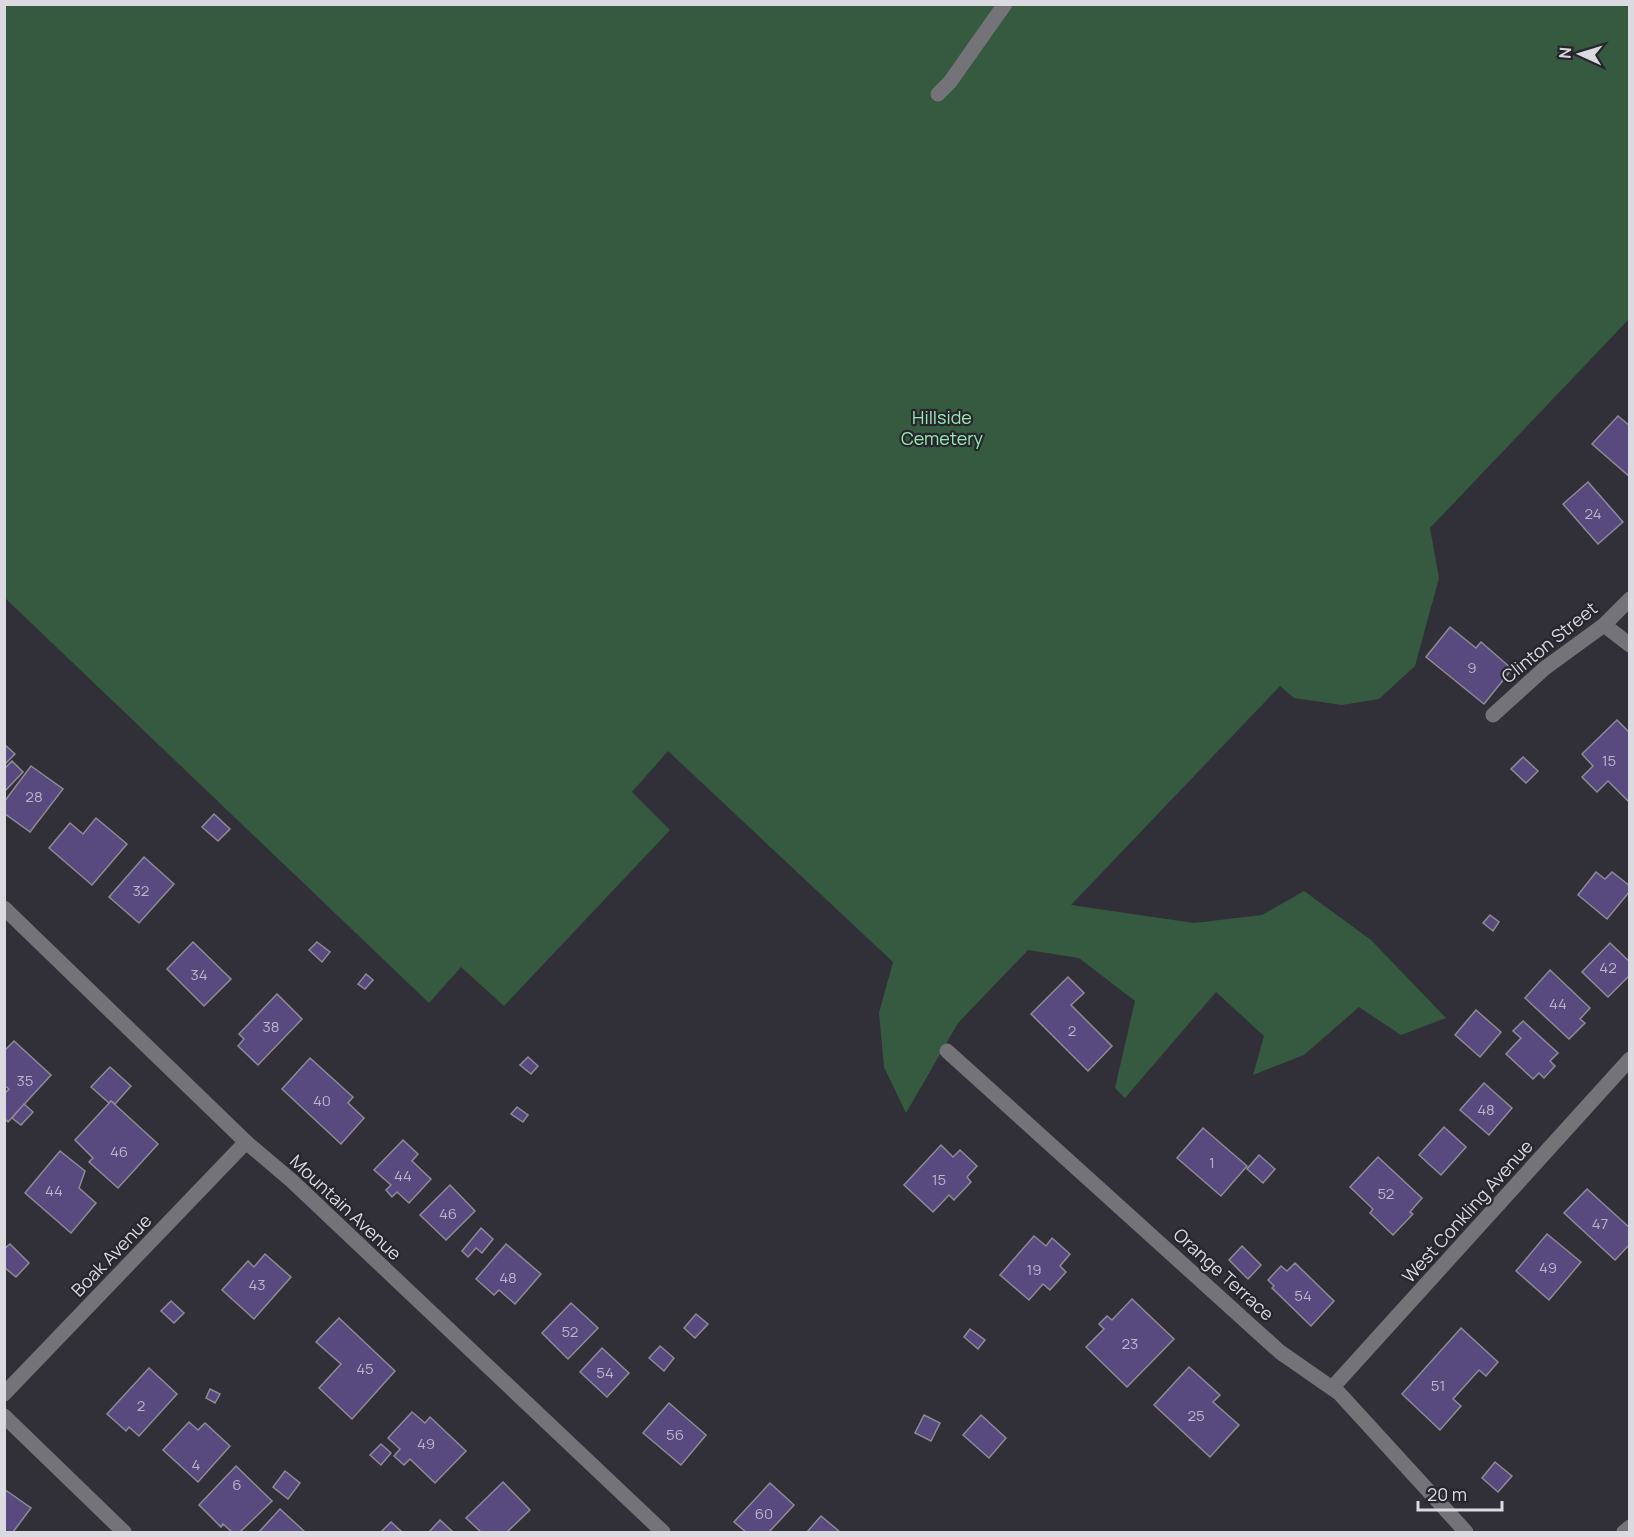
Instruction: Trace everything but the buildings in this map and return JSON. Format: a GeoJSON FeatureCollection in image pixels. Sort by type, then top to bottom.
{"type":"FeatureCollection","features":[{"type":"Feature","properties":{"kind":"street"},"geometry":{"type":"LineString","coordinates":[[938,94],[950,82],[1005,4]]}},
{"type":"Feature","properties":{"kind":"street","name":"Clinton Street"},"geometry":{"type":"LineString","coordinates":[[1493,716],[1545,668],[1604,625],[1629,599]]}},
{"type":"Feature","properties":{"kind":"street"},"geometry":{"type":"LineString","coordinates":[[1604,625],[1629,645]]}},
{"type":"Feature","properties":{"kind":"street","name":"Mountain Avenue"},"geometry":{"type":"LineString","coordinates":[[4,908],[246,1142],[292,1181],[663,1533]]}},
{"type":"Feature","properties":{"kind":"street","name":"Orange Terrace"},"geometry":{"type":"LineString","coordinates":[[947,1051],[1280,1352],[1339,1392],[1466,1533]]}},
{"type":"Feature","properties":{"kind":"street","name":"West Conkling Avenue"},"geometry":{"type":"LineString","coordinates":[[1332,1388],[1629,1059]]}},
{"type":"Feature","properties":{"kind":"street","name":"Boak Avenue"},"geometry":{"type":"LineString","coordinates":[[4,1395],[246,1142]]}},
{"type":"Feature","properties":{"kind":"street"},"geometry":{"type":"LineString","coordinates":[[4,1416],[117,1530]]}},
{"type":"Feature","properties":{"kind":"street"},"geometry":{"type":"LineString","coordinates":[[1624,1533],[1629,1527]]}},
{"type":"Feature","properties":{"kind":"green space","name":"Hillside Cemetery"},"geometry":{"type":"Polygon","coordinates":[[[4,5],[1629,5],[1629,319],[1430,528],[1439,578],[1415,666],[1379,699],[1342,705],[1294,698],[1280,686],[1071,905],[1194,923],[1262,915],[1304,891],[1371,940],[1446,1018],[1401,1035],[1359,1007],[1304,1055],[1253,1075],[1264,1036],[1216,992],[1125,1098],[1115,1088],[1135,1001],[1079,958],[1028,950],[958,1023],[906,1113],[884,1067],[879,1013],[893,962],[668,751],[632,792],[670,830],[504,1006],[461,967],[429,1003],[5,598],[4,5]]]}}]}
